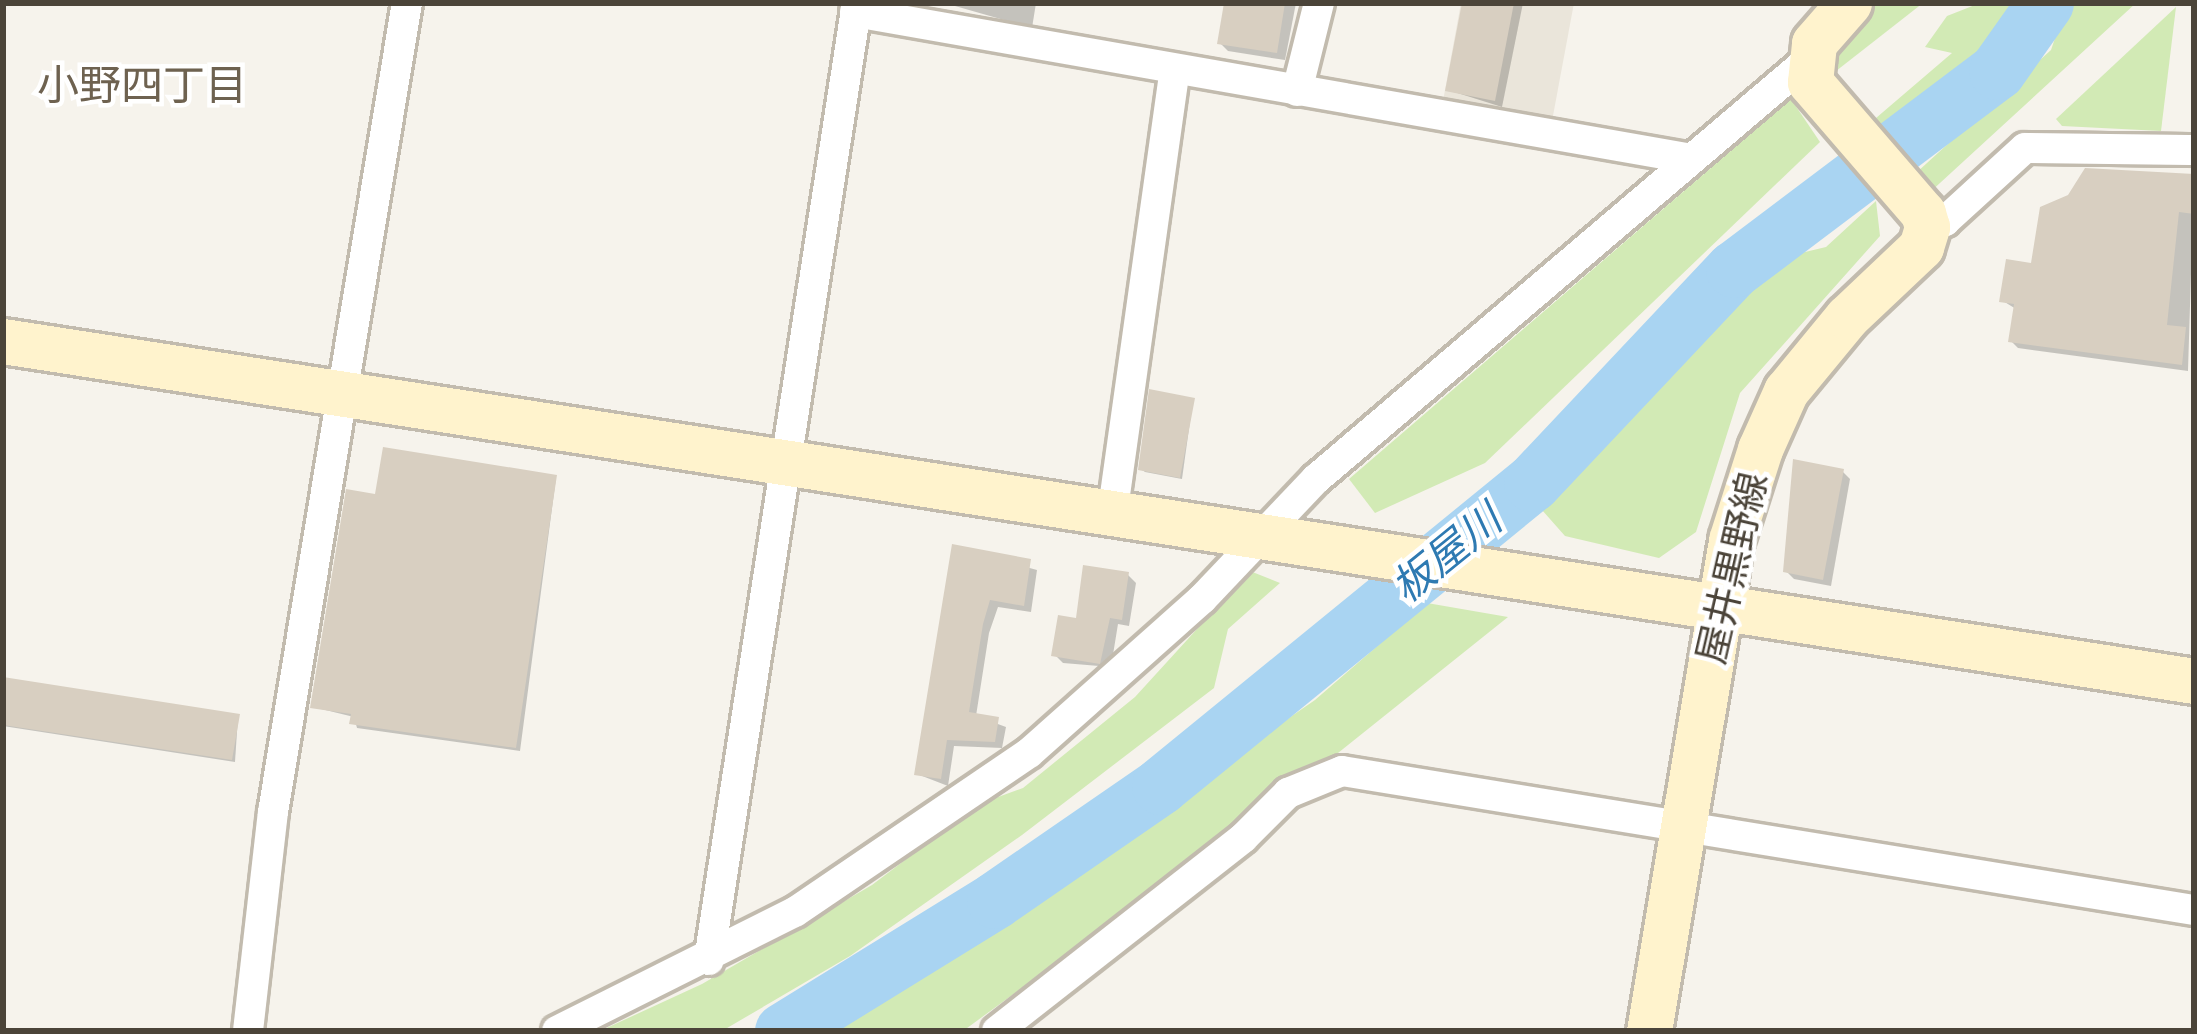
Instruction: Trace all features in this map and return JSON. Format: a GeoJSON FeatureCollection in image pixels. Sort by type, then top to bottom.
{"type":"FeatureCollection","features":[{"type":"Feature","properties":{"kind":"street"},"geometry":{"type":"LineString","coordinates":[[248,1031],[272,812],[406,3]]}},
{"type":"Feature","properties":{"kind":"street"},"geometry":{"type":"LineString","coordinates":[[1297,92],[1319,3]]}},
{"type":"Feature","properties":{"kind":"street"},"geometry":{"type":"LineString","coordinates":[[557,1031],[709,960],[795,913],[1029,753],[1686,158],[1808,72],[1850,3]]}},
{"type":"Feature","properties":{"kind":"street"},"geometry":{"type":"LineString","coordinates":[[709,960],[856,8],[1174,73],[1686,158]]}},
{"type":"Feature","properties":{"kind":"street"},"geometry":{"type":"LineString","coordinates":[[1808,72],[1925,220],[1945,221],[2025,148],[2194,150]]}},
{"type":"Feature","properties":{"kind":"street"},"geometry":{"type":"LineString","coordinates":[[1112,516],[1174,73]]}},
{"type":"Feature","properties":{"kind":"street","name":"屋井黒野線"},"geometry":{"type":"LineString","coordinates":[[1649,1031],[1678,829],[1731,540],[1786,392],[1847,317],[1921,248],[1925,220]]}},
{"type":"Feature","properties":{"kind":"street"},"geometry":{"type":"LineString","coordinates":[[3,341],[2194,681]]}},
{"type":"Feature","properties":{"kind":"street"},"geometry":{"type":"LineString","coordinates":[[997,1031],[1244,838],[1288,793],[1342,771],[2194,910]]}},
{"type":"Feature","properties":{"kind":"shaded area"},"geometry":{"type":"Polygon","coordinates":[[[1461,3],[1574,3],[1552,121],[1443,101],[1461,3]]]}},
{"type":"Feature","properties":{"kind":"green space"},"geometry":{"type":"Polygon","coordinates":[[[1849,3],[1923,3],[1822,82],[1849,3]]]}},
{"type":"Feature","properties":{"kind":"green space"},"geometry":{"type":"Polygon","coordinates":[[[1980,3],[2045,3],[1997,71],[1917,117],[1862,130],[1952,53],[1925,47],[1947,16],[1980,3]]]}},
{"type":"Feature","properties":{"kind":"green space"},"geometry":{"type":"Polygon","coordinates":[[[2067,3],[2136,3],[1928,194],[1916,173],[2051,50],[2067,3]]]}},
{"type":"Feature","properties":{"kind":"green space"},"geometry":{"type":"Polygon","coordinates":[[[2176,7],[2161,131],[2062,126],[2056,119],[2176,7]]]}},
{"type":"Feature","properties":{"kind":"green space"},"geometry":{"type":"Polygon","coordinates":[[[1791,99],[1820,142],[1485,463],[1375,513],[1349,479],[1791,99]]]}},
{"type":"Feature","properties":{"kind":"green space"},"geometry":{"type":"Polygon","coordinates":[[[1876,201],[1880,236],[1740,393],[1696,532],[1659,558],[1565,536],[1542,510],[1565,470],[1734,269],[1826,247],[1876,201]]]}},
{"type":"Feature","properties":{"kind":"green space"},"geometry":{"type":"Polygon","coordinates":[[[1250,571],[1280,583],[1228,629],[1214,688],[1022,835],[850,956],[722,1031],[600,1031],[702,984],[872,885],[979,804],[1023,788],[1135,697],[1250,571]]]}},
{"type":"Feature","properties":{"kind":"green space"},"geometry":{"type":"Polygon","coordinates":[[[1427,603],[1508,617],[1288,793],[963,1031],[821,1031],[886,995],[1315,700],[1427,603]]]}},
{"type":"Feature","properties":{"kind":"building"},"geometry":{"type":"Polygon","coordinates":[[[1224,3],[1285,3],[1277,53],[1217,44],[1224,3]]]}},
{"type":"Feature","properties":{"kind":"building"},"geometry":{"type":"Polygon","coordinates":[[[1462,3],[1514,3],[1495,101],[1445,91],[1462,3]]]}},
{"type":"Feature","properties":{"kind":"building"},"geometry":{"type":"Polygon","coordinates":[[[2085,168],[2194,174],[2194,214],[2179,212],[2167,325],[2186,327],[2182,365],[2008,342],[2014,304],[1999,302],[2006,259],[2031,263],[2040,207],[2068,195],[2085,168]]]}},
{"type":"Feature","properties":{"kind":"building"},"geometry":{"type":"Polygon","coordinates":[[[1149,389],[1195,398],[1180,478],[1138,470],[1149,389]]]}},
{"type":"Feature","properties":{"kind":"building"},"geometry":{"type":"Polygon","coordinates":[[[383,447],[557,475],[516,748],[349,724],[351,714],[310,708],[346,489],[375,494],[383,447]]]}},
{"type":"Feature","properties":{"kind":"building"},"geometry":{"type":"Polygon","coordinates":[[[1793,459],[1844,469],[1823,580],[1783,572],[1793,459]]]}},
{"type":"Feature","properties":{"kind":"building"},"geometry":{"type":"Polygon","coordinates":[[[952,544],[1031,559],[1024,606],[990,600],[983,624],[969,712],[999,717],[995,742],[947,740],[941,779],[914,775],[952,544]]]}},
{"type":"Feature","properties":{"kind":"building"},"geometry":{"type":"Polygon","coordinates":[[[1083,565],[1129,572],[1122,620],[1110,618],[1100,664],[1051,656],[1058,615],[1076,618],[1083,565]]]}},
{"type":"Feature","properties":{"kind":"building"},"geometry":{"type":"Polygon","coordinates":[[[3,677],[240,714],[232,760],[3,725],[3,677]]]}},
{"type":"Feature","properties":{"kind":"waterway","name":"板屋川"},"geometry":{"type":"LineString","coordinates":[[783,1031],[995,900],[1160,786],[1532,483],[1734,269],[1997,71],[2045,3]]}},
{"type":"Feature","properties":{"kind":"district","name":"小野四丁目"},"geometry":{"type":"Point","coordinates":[142,85]}}]}
